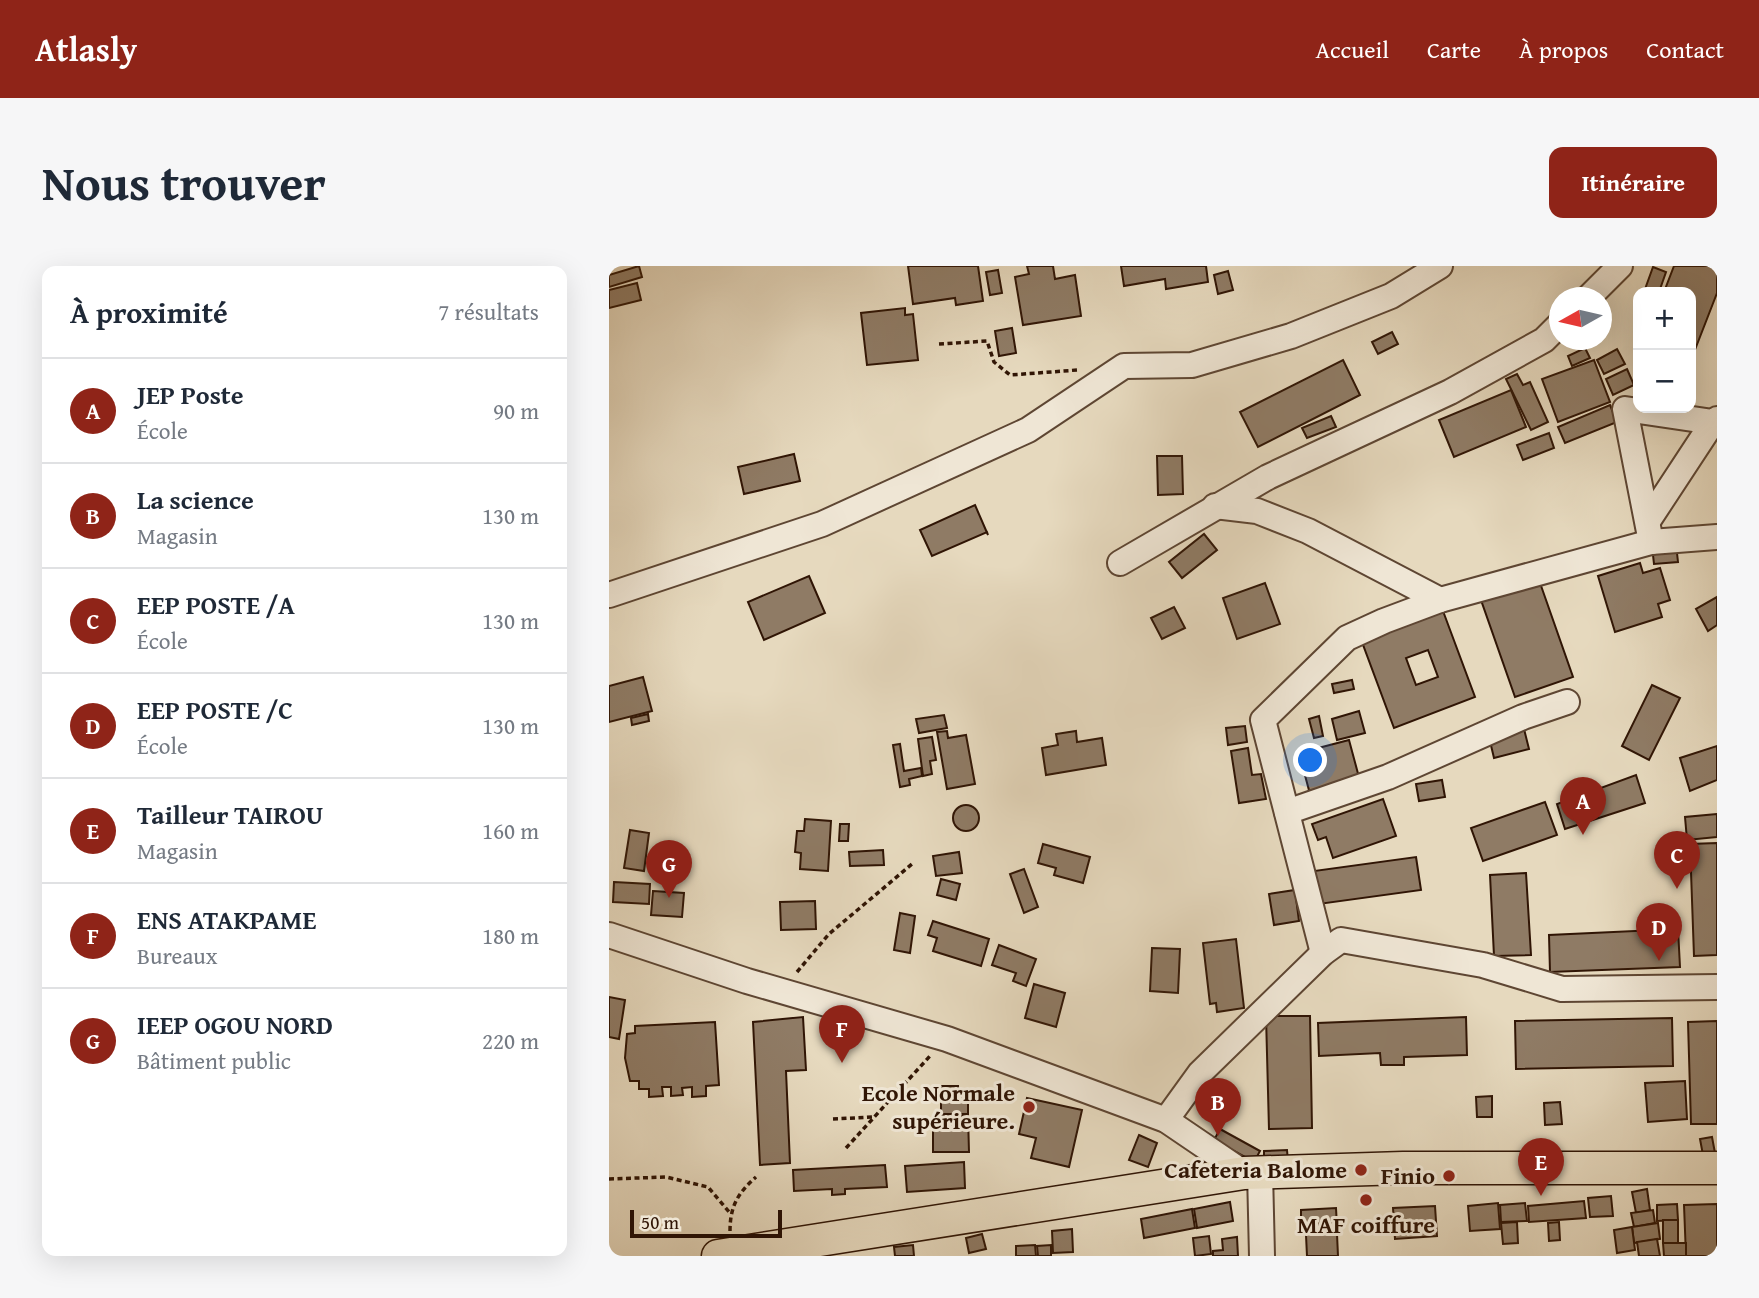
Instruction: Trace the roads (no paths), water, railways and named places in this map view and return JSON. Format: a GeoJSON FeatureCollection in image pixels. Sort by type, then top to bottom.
{"type":"FeatureCollection","features":[{"type":"Feature","properties":{"kind":"main road"},"geometry":{"type":"LineString","coordinates":[[725,1255],[1252,1173],[1403,1168],[1717,1167]]}},
{"type":"Feature","properties":{"kind":"street"},"geometry":{"type":"LineString","coordinates":[[609,595],[822,524],[1028,430],[1124,366],[1192,365],[1291,336],[1391,296],[1440,266]]}},
{"type":"Feature","properties":{"kind":"street"},"geometry":{"type":"LineString","coordinates":[[1599,287],[1621,266]]}},
{"type":"Feature","properties":{"kind":"street"},"geometry":{"type":"LineString","coordinates":[[1120,563],[1268,477],[1450,392],[1549,335]]}},
{"type":"Feature","properties":{"kind":"street"},"geometry":{"type":"LineString","coordinates":[[1625,409],[1715,420],[1649,531],[1625,409]]}},
{"type":"Feature","properties":{"kind":"street"},"geometry":{"type":"LineString","coordinates":[[1215,506],[1257,511],[1308,531],[1440,600]]}},
{"type":"Feature","properties":{"kind":"street"},"geometry":{"type":"LineString","coordinates":[[1323,953],[1263,720],[1347,638],[1440,600],[1649,531],[1717,537]]}},
{"type":"Feature","properties":{"kind":"street"},"geometry":{"type":"LineString","coordinates":[[1287,812],[1388,777],[1523,717],[1567,702]]}},
{"type":"Feature","properties":{"kind":"street"},"geometry":{"type":"LineString","coordinates":[[612,935],[947,1039],[1166,1120],[1252,1173],[1262,1256]]}},
{"type":"Feature","properties":{"kind":"street"},"geometry":{"type":"LineString","coordinates":[[1166,1120],[1200,1073],[1323,953],[1342,940],[1483,965],[1562,989],[1717,987]]}},
{"type":"Feature","properties":{"kind":"place","name":"JEP Poste"},"geometry":{"type":"Point","coordinates":[1583,835]}},
{"type":"Feature","properties":{"kind":"place","name":"EEP POSTE /A"},"geometry":{"type":"Point","coordinates":[1677,889]}},
{"type":"Feature","properties":{"kind":"place","name":"IEEP OGOU NORD"},"geometry":{"type":"Point","coordinates":[669,898]}},
{"type":"Feature","properties":{"kind":"place","name":"EEP POSTE /C"},"geometry":{"type":"Point","coordinates":[1659,961]}},
{"type":"Feature","properties":{"kind":"place","name":"ENS ATAKPAME"},"geometry":{"type":"Point","coordinates":[842,1063]}},
{"type":"Feature","properties":{"kind":"place","name":"Ecole Normale supérieure."},"geometry":{"type":"Point","coordinates":[1029,1107]}},
{"type":"Feature","properties":{"kind":"place","name":"La science"},"geometry":{"type":"Point","coordinates":[1218,1136]}},
{"type":"Feature","properties":{"kind":"place","name":"Cafeteria Balome"},"geometry":{"type":"Point","coordinates":[1361,1170]}},
{"type":"Feature","properties":{"kind":"place","name":"Finio"},"geometry":{"type":"Point","coordinates":[1449,1176]}},
{"type":"Feature","properties":{"kind":"place","name":"Tailleur TAIROU"},"geometry":{"type":"Point","coordinates":[1541,1196]}},
{"type":"Feature","properties":{"kind":"place","name":"MAF coiffure"},"geometry":{"type":"Point","coordinates":[1366,1200]}}]}
